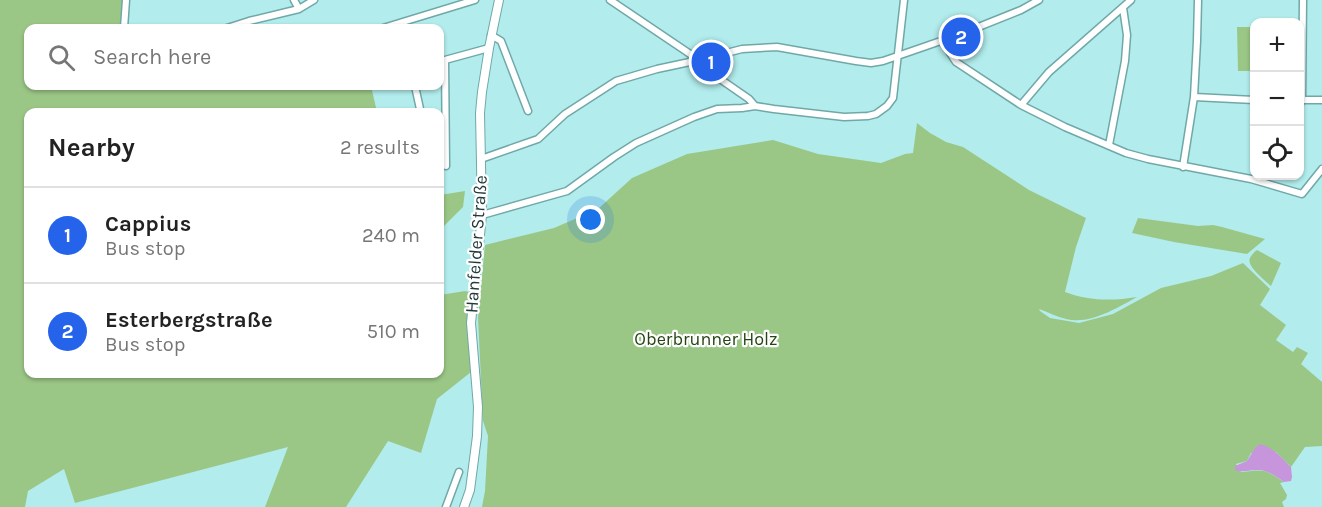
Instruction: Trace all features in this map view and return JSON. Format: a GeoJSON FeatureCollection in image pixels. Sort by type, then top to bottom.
{"type":"FeatureCollection","features":[{"type":"Feature","properties":{"kind":"street"},"geometry":{"type":"LineString","coordinates":[[124,24],[126,0]]}},
{"type":"Feature","properties":{"kind":"street"},"geometry":{"type":"LineString","coordinates":[[294,0],[299,9]]}},
{"type":"Feature","properties":{"kind":"street"},"geometry":{"type":"LineString","coordinates":[[240,24],[299,9],[314,0]]}},
{"type":"Feature","properties":{"kind":"street"},"geometry":{"type":"LineString","coordinates":[[396,24],[475,0]]}},
{"type":"Feature","properties":{"kind":"street","name":"Hanfelder Straße"},"geometry":{"type":"LineString","coordinates":[[471,507],[470,490],[477,436],[471,323],[482,214],[480,113],[491,35],[499,0]]}},
{"type":"Feature","properties":{"kind":"street"},"geometry":{"type":"LineString","coordinates":[[610,0],[699,60],[710,72],[755,106]]}},
{"type":"Feature","properties":{"kind":"street"},"geometry":{"type":"LineString","coordinates":[[482,214],[567,191],[636,143],[717,109],[755,106],[844,117],[876,114],[893,98],[904,0]]}},
{"type":"Feature","properties":{"kind":"street"},"geometry":{"type":"LineString","coordinates":[[481,159],[538,139],[565,114],[616,81],[657,69],[742,50],[777,47],[856,62],[883,61],[942,41],[1039,0]]}},
{"type":"Feature","properties":{"kind":"street"},"geometry":{"type":"LineString","coordinates":[[1021,105],[1049,72],[1131,0]]}},
{"type":"Feature","properties":{"kind":"street"},"geometry":{"type":"LineString","coordinates":[[1183,167],[1194,97],[1198,0]]}},
{"type":"Feature","properties":{"kind":"street"},"geometry":{"type":"LineString","coordinates":[[1301,72],[1303,0]]}},
{"type":"Feature","properties":{"kind":"street"},"geometry":{"type":"LineString","coordinates":[[1109,145],[1125,61],[1127,35],[1123,8]]}},
{"type":"Feature","properties":{"kind":"street"},"geometry":{"type":"LineString","coordinates":[[491,35],[501,41],[528,111]]}},
{"type":"Feature","properties":{"kind":"street"},"geometry":{"type":"LineString","coordinates":[[942,41],[956,62],[1021,105],[1065,127],[1137,156],[1183,167],[1250,177]]}},
{"type":"Feature","properties":{"kind":"street"},"geometry":{"type":"LineString","coordinates":[[444,60],[489,48]]}},
{"type":"Feature","properties":{"kind":"street"},"geometry":{"type":"LineString","coordinates":[[416,90],[420,108]]}},
{"type":"Feature","properties":{"kind":"street"},"geometry":{"type":"LineString","coordinates":[[443,90],[444,108]]}},
{"type":"Feature","properties":{"kind":"street"},"geometry":{"type":"LineString","coordinates":[[1194,97],[1250,100]]}},
{"type":"Feature","properties":{"kind":"street"},"geometry":{"type":"LineString","coordinates":[[1304,101],[1322,100]]}},
{"type":"Feature","properties":{"kind":"street"},"geometry":{"type":"LineString","coordinates":[[444,114],[446,166]]}},
{"type":"Feature","properties":{"kind":"street"},"geometry":{"type":"LineString","coordinates":[[1264,180],[1302,194],[1322,169]]}},
{"type":"Feature","properties":{"kind":"street"},"geometry":{"type":"LineString","coordinates":[[446,507],[459,472]]}},
{"type":"Feature","properties":{"kind":"street","name":"Hanfelder Straße"},"geometry":{"type":"LineString","coordinates":[[464,507],[470,490]]}},
{"type":"Feature","properties":{"kind":"green space"},"geometry":{"type":"Polygon","coordinates":[[[0,0],[122,0],[121,24],[24,24],[24,90],[372,90],[376,108],[24,108],[24,378],[444,378],[444,294],[469,292],[467,324],[471,372],[437,399],[421,453],[388,441],[346,507],[265,507],[288,447],[75,503],[64,469],[28,491],[25,507],[0,507],[0,0]]]}},
{"type":"Feature","properties":{"kind":"green space"},"geometry":{"type":"Polygon","coordinates":[[[1237,27],[1250,27],[1250,71],[1238,71],[1237,27]]]}},
{"type":"Feature","properties":{"kind":"green space","name":"Oberbrunner Holz"},"geometry":{"type":"Polygon","coordinates":[[[917,123],[946,142],[963,147],[1029,190],[1086,218],[1065,292],[1101,299],[1137,297],[1094,318],[1084,320],[1066,319],[1039,309],[1050,318],[1079,323],[1113,314],[1161,288],[1211,276],[1243,263],[1270,289],[1260,305],[1286,325],[1276,340],[1293,352],[1297,347],[1308,353],[1301,364],[1322,382],[1322,446],[1305,447],[1291,467],[1276,452],[1251,453],[1247,461],[1236,464],[1241,472],[1264,471],[1284,482],[1280,483],[1287,495],[1282,502],[1284,507],[482,507],[488,436],[483,421],[478,318],[485,245],[554,228],[598,209],[632,178],[687,154],[773,140],[818,154],[881,163],[913,153],[917,123]]]}},
{"type":"Feature","properties":{"kind":"green space"},"geometry":{"type":"Polygon","coordinates":[[[465,191],[463,207],[444,226],[444,194],[465,191]]]}},
{"type":"Feature","properties":{"kind":"green space"},"geometry":{"type":"Polygon","coordinates":[[[1138,218],[1198,226],[1213,225],[1265,239],[1247,254],[1174,242],[1132,233],[1138,218]]]}},
{"type":"Feature","properties":{"kind":"green space"},"geometry":{"type":"Polygon","coordinates":[[[1257,250],[1281,263],[1271,286],[1251,265],[1250,257],[1257,250]]]}},
{"type":"Feature","properties":{"kind":"shaded area"},"geometry":{"type":"Polygon","coordinates":[[[1260,444],[1273,450],[1291,467],[1291,481],[1284,482],[1264,471],[1235,470],[1235,466],[1247,461],[1260,444]]]}},
{"type":"Feature","properties":{"kind":"place","name":"Esterbergstraße"},"geometry":{"type":"Point","coordinates":[961,37]}},
{"type":"Feature","properties":{"kind":"place","name":"Cappius"},"geometry":{"type":"Point","coordinates":[711,62]}}]}
